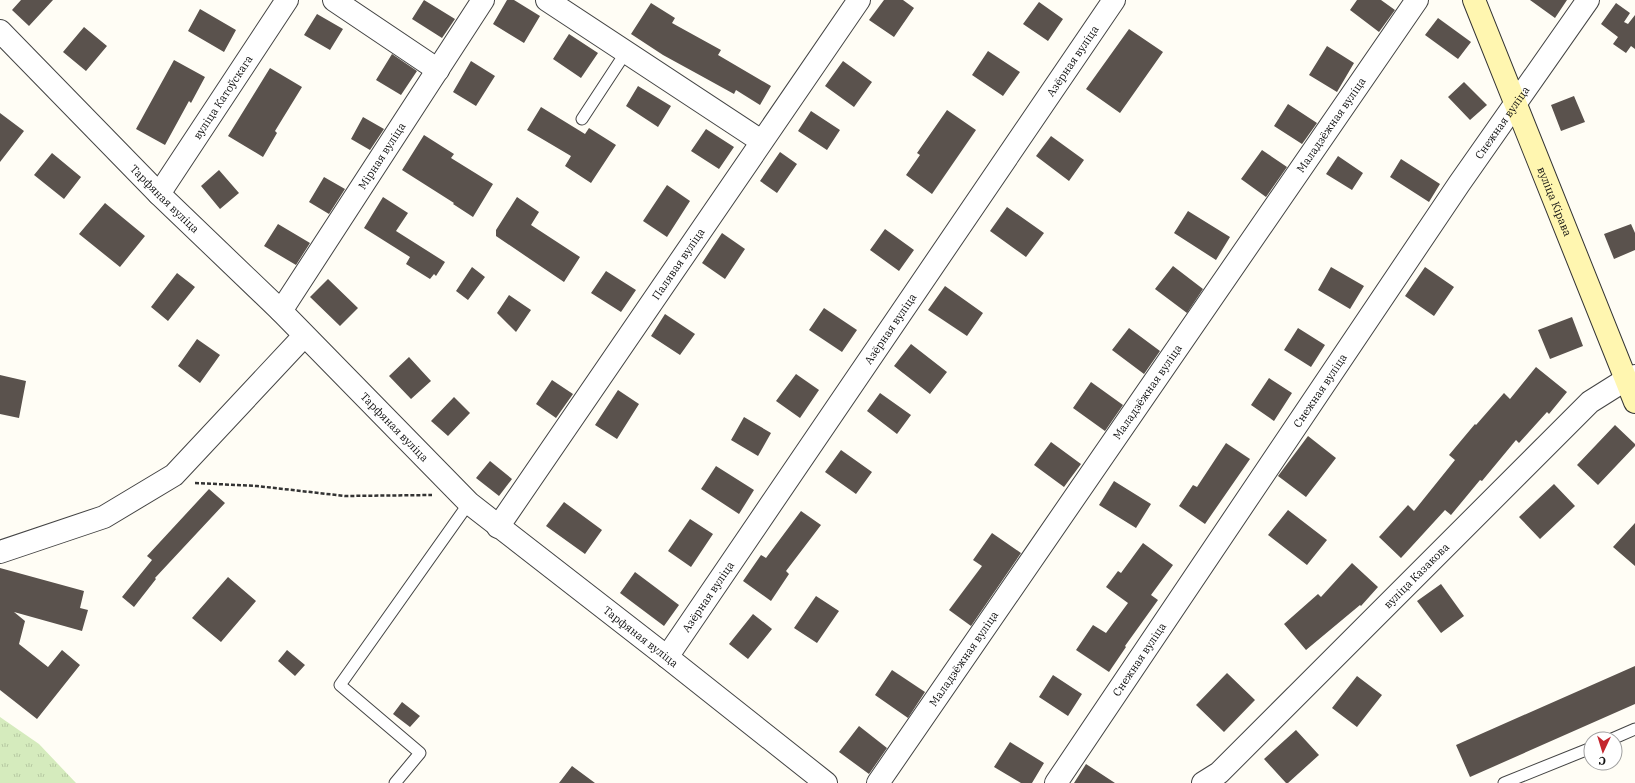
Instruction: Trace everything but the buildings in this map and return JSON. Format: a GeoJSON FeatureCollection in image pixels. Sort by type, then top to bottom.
{"type":"FeatureCollection","features":[{"type":"Feature","properties":{"kind":"main road","name":"вуліца Кірава"},"geometry":{"type":"LineString","coordinates":[[1474,0],[1630,378],[1635,402]]}},
{"type":"Feature","properties":{"kind":"street","name":"вуліца Катоўскага"},"geometry":{"type":"LineString","coordinates":[[159,194],[287,0]]}},
{"type":"Feature","properties":{"kind":"street"},"geometry":{"type":"LineString","coordinates":[[334,0],[438,70]]}},
{"type":"Feature","properties":{"kind":"street","name":"Мірная вуліца"},"geometry":{"type":"LineString","coordinates":[[281,311],[483,0]]}},
{"type":"Feature","properties":{"kind":"street"},"geometry":{"type":"LineString","coordinates":[[547,0],[761,141]]}},
{"type":"Feature","properties":{"kind":"street","name":"Палявая вуліца"},"geometry":{"type":"LineString","coordinates":[[498,526],[859,0]]}},
{"type":"Feature","properties":{"kind":"street","name":"Азёрная вуліца"},"geometry":{"type":"LineString","coordinates":[[667,656],[1114,0]]}},
{"type":"Feature","properties":{"kind":"street","name":"Маладзёжная вуліца"},"geometry":{"type":"LineString","coordinates":[[878,783],[1417,0]]}},
{"type":"Feature","properties":{"kind":"street","name":"Снежная вуліца"},"geometry":{"type":"LineString","coordinates":[[1056,783],[1459,184],[1588,0]]}},
{"type":"Feature","properties":{"kind":"street","name":"Тарфяная вуліца"},"geometry":{"type":"LineString","coordinates":[[0,31],[159,194],[281,311],[464,499],[667,656],[826,783]]}},
{"type":"Feature","properties":{"kind":"street"},"geometry":{"type":"LineString","coordinates":[[0,552],[104,517],[174,475],[304,336]]}},
{"type":"Feature","properties":{"kind":"street","name":"вуліца Казакова"},"geometry":{"type":"LineString","coordinates":[[1217,780],[1590,402],[1630,378]]}},
{"type":"Feature","properties":{"kind":"lane"},"geometry":{"type":"LineString","coordinates":[[582,120],[626,52]]}},
{"type":"Feature","properties":{"kind":"lane"},"geometry":{"type":"LineString","coordinates":[[395,783],[420,753],[340,685],[464,499]]}},
{"type":"Feature","properties":{"kind":"lane"},"geometry":{"type":"LineString","coordinates":[[1623,735],[1635,730]]}},
{"type":"Feature","properties":{"kind":"lane"},"geometry":{"type":"LineString","coordinates":[[1504,783],[1583,751]]}},
{"type":"Feature","properties":{"kind":"path"},"geometry":{"type":"LineString","coordinates":[[195,483],[257,486],[345,496],[464,499]]}},
{"type":"Feature","properties":{"kind":"green space"},"geometry":{"type":"Polygon","coordinates":[[[0,717],[39,744],[76,783],[0,783],[0,717]]]}}]}
